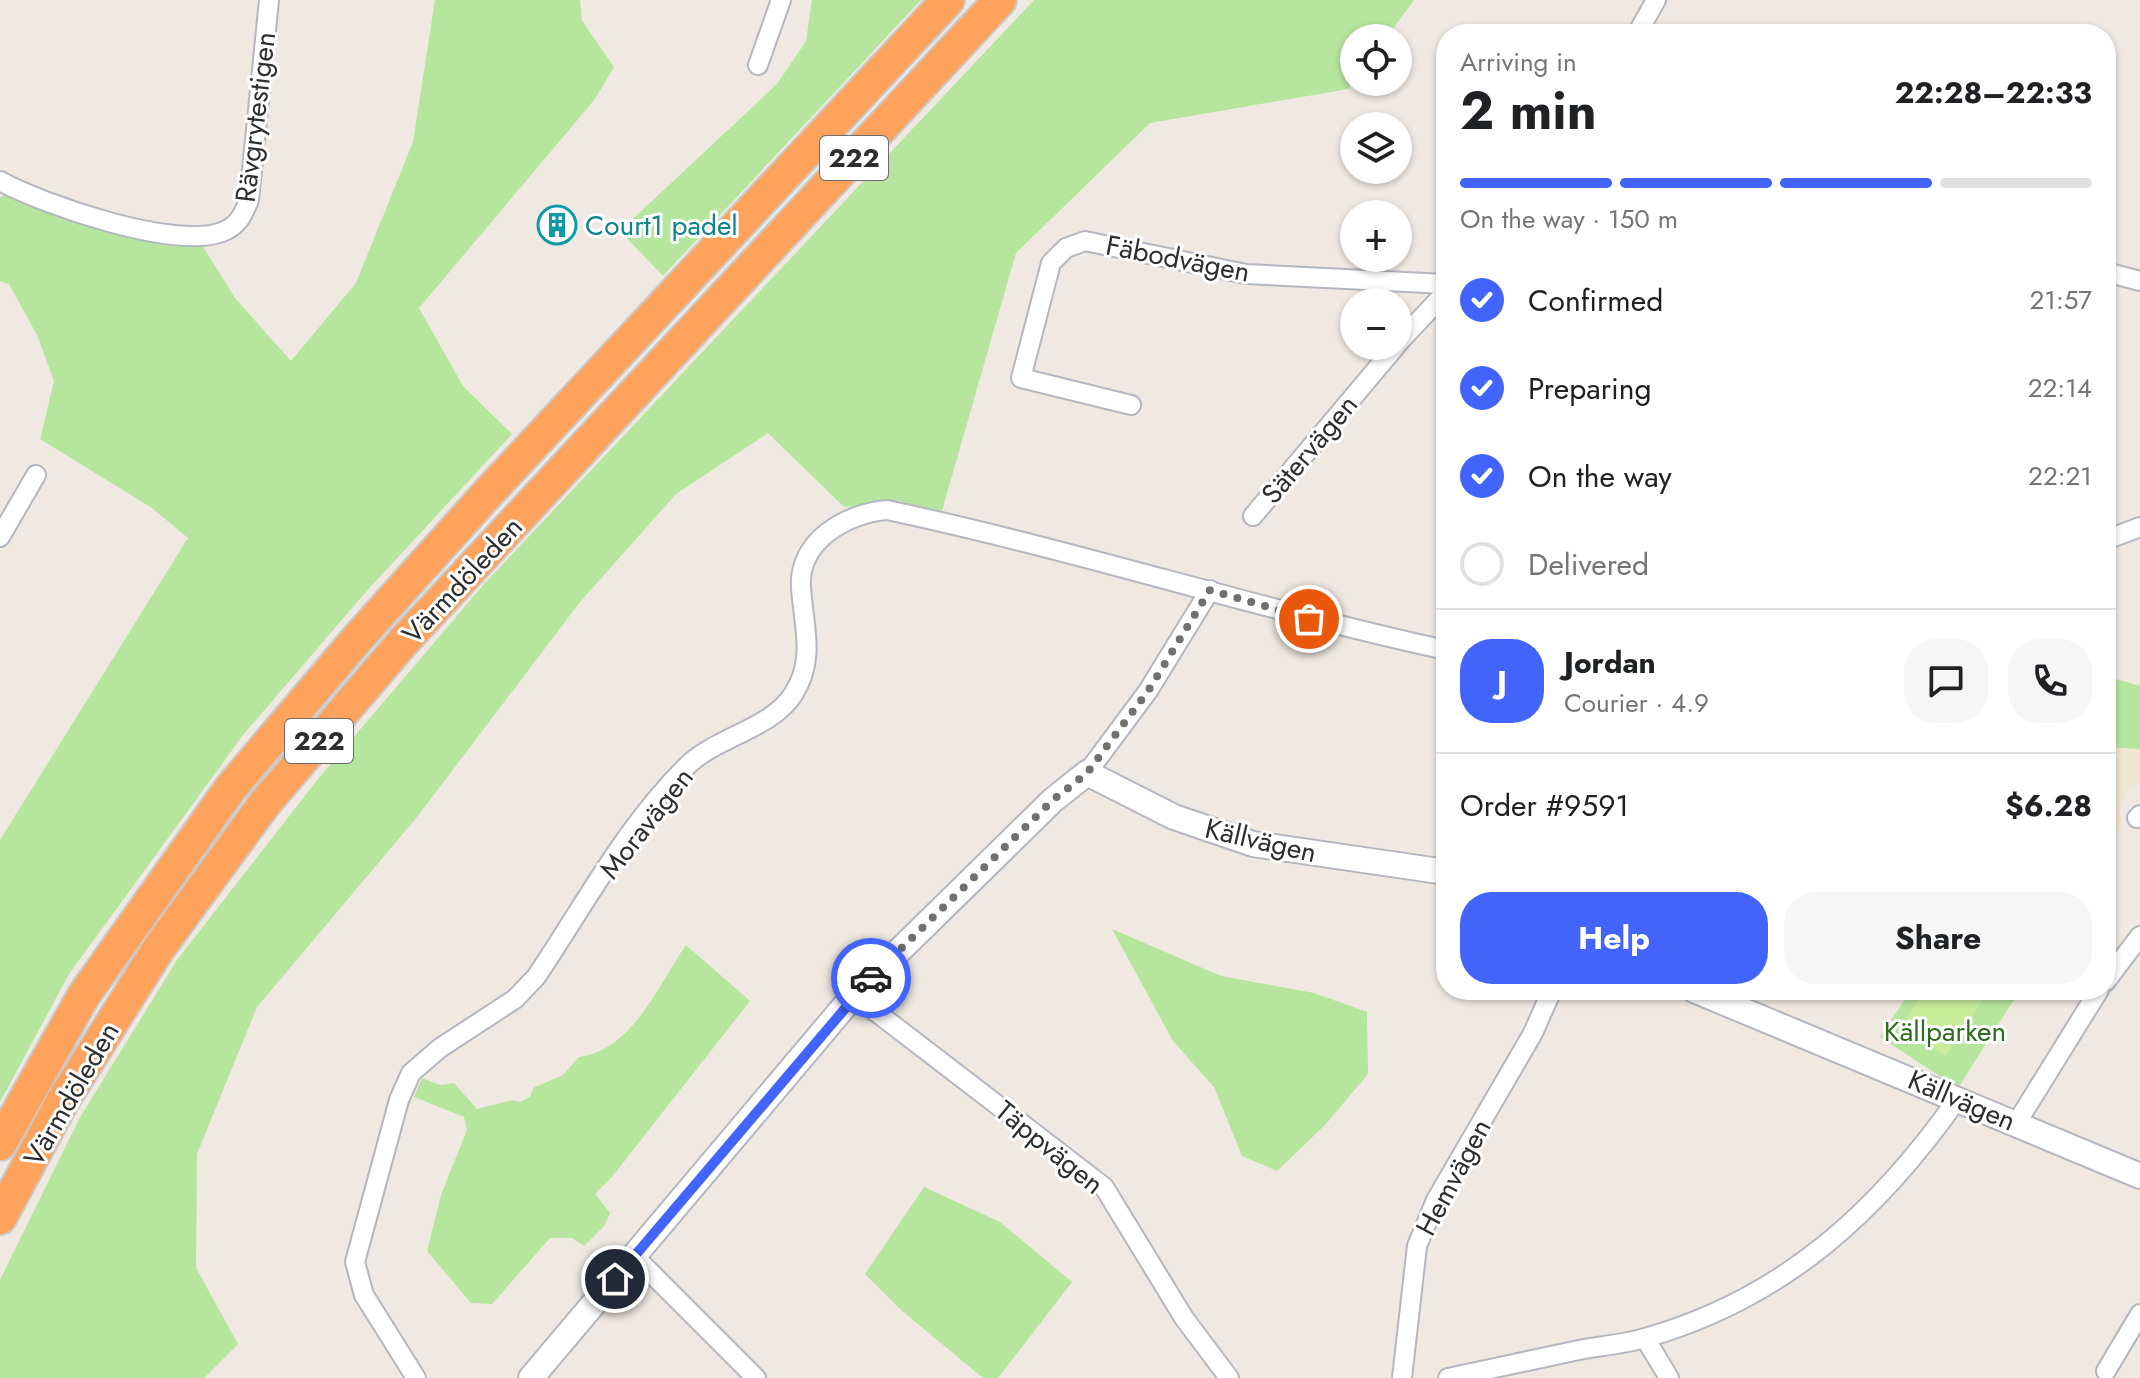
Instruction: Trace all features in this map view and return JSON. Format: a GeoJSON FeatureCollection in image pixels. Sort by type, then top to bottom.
{"type":"FeatureCollection","features":[{"type":"Feature","properties":{"kind":"highway","name":"Värmdöleden"},"geometry":{"type":"LineString","coordinates":[[0,1144],[84,995],[230,789],[357,639],[488,493],[948,0]]}},
{"type":"Feature","properties":{"kind":"highway","name":"Värmdöleden"},"geometry":{"type":"LineString","coordinates":[[0,1218],[62,1102],[159,948],[265,803],[403,642],[1000,0]]}},
{"type":"Feature","properties":{"kind":"street","name":"Rävgrytestigen"},"geometry":{"type":"LineString","coordinates":[[0,181],[76,211],[155,233],[219,234],[232,227],[241,219],[249,200],[269,0]]}},
{"type":"Feature","properties":{"kind":"street"},"geometry":{"type":"LineString","coordinates":[[758,65],[781,0]]}},
{"type":"Feature","properties":{"kind":"street"},"geometry":{"type":"LineString","coordinates":[[1643,24],[1656,0]]}},
{"type":"Feature","properties":{"kind":"street","name":"Fäbodvägen"},"geometry":{"type":"LineString","coordinates":[[1131,405],[1021,378],[1051,263],[1066,248],[1085,241],[1246,274],[1436,284]]}},
{"type":"Feature","properties":{"kind":"street"},"geometry":{"type":"LineString","coordinates":[[2116,275],[2140,281]]}},
{"type":"Feature","properties":{"kind":"street","name":"Sätervägen"},"geometry":{"type":"LineString","coordinates":[[1412,329],[1436,303]]}},
{"type":"Feature","properties":{"kind":"street","name":"Sätervägen"},"geometry":{"type":"LineString","coordinates":[[1253,516],[1384,360]]}},
{"type":"Feature","properties":{"kind":"street"},"geometry":{"type":"LineString","coordinates":[[0,537],[36,475]]}},
{"type":"Feature","properties":{"kind":"street","name":"Moravägen"},"geometry":{"type":"LineString","coordinates":[[416,1378],[364,1295],[355,1262],[399,1100],[411,1073],[440,1048],[515,999],[536,977],[645,816],[690,763],[773,714],[793,695],[809,652],[800,584],[807,559],[820,537],[840,523],[867,512],[887,510],[1210,590],[1309,619],[1436,648]]}},
{"type":"Feature","properties":{"kind":"street"},"geometry":{"type":"LineString","coordinates":[[2116,536],[2140,527]]}},
{"type":"Feature","properties":{"kind":"street"},"geometry":{"type":"LineString","coordinates":[[531,1378],[854,995],[1053,800],[1087,773],[1148,691],[1210,590]]}},
{"type":"Feature","properties":{"kind":"street","name":"Källvägen"},"geometry":{"type":"LineString","coordinates":[[1087,773],[1174,817],[1253,844],[1436,871]]}},
{"type":"Feature","properties":{"kind":"street"},"geometry":{"type":"LineString","coordinates":[[2116,967],[2138,936]]}},
{"type":"Feature","properties":{"kind":"street","name":"Täppvägen"},"geometry":{"type":"LineString","coordinates":[[854,995],[1104,1187],[1184,1318],[1229,1378]]}},
{"type":"Feature","properties":{"kind":"street","name":"Hemvägen"},"geometry":{"type":"LineString","coordinates":[[1402,1378],[1417,1246],[1436,1200],[1533,1033],[1548,1000]]}},
{"type":"Feature","properties":{"kind":"street","name":"Källvägen"},"geometry":{"type":"LineString","coordinates":[[1718,1000],[2140,1176]]}},
{"type":"Feature","properties":{"kind":"street"},"geometry":{"type":"LineString","coordinates":[[2016,1124],[2093,1000]]}},
{"type":"Feature","properties":{"kind":"street"},"geometry":{"type":"LineString","coordinates":[[1448,1378],[1645,1338],[1763,1289],[1813,1257],[1906,1169],[1958,1098]]}},
{"type":"Feature","properties":{"kind":"street"},"geometry":{"type":"LineString","coordinates":[[635,1257],[756,1378]]}},
{"type":"Feature","properties":{"kind":"street"},"geometry":{"type":"LineString","coordinates":[[2106,1371],[2140,1314]]}},
{"type":"Feature","properties":{"kind":"street"},"geometry":{"type":"LineString","coordinates":[[1645,1338],[1669,1378]]}},
{"type":"Feature","properties":{"kind":"shaded area"},"geometry":{"type":"Polygon","coordinates":[[[2116,748],[2140,749],[2140,781],[2129,788],[2122,802],[2119,814],[2124,822],[2116,834],[2116,748]]]}},
{"type":"Feature","properties":{"kind":"green space"},"geometry":{"type":"Polygon","coordinates":[[[435,0],[580,0],[582,21],[614,67],[595,99],[419,308],[463,386],[512,434],[364,594],[243,735],[69,974],[0,1102],[0,840],[188,538],[152,508],[40,439],[54,381],[37,335],[9,284],[0,281],[0,198],[6,193],[202,245],[235,298],[291,361],[356,283],[413,142],[435,0]]]}},
{"type":"Feature","properties":{"kind":"green space"},"geometry":{"type":"Polygon","coordinates":[[[812,0],[921,0],[663,276],[620,231],[777,84],[806,41],[812,0]]]}},
{"type":"Feature","properties":{"kind":"green space"},"geometry":{"type":"Polygon","coordinates":[[[1034,0],[1414,0],[1396,24],[1340,24],[1340,90],[1150,123],[1016,253],[941,514],[900,501],[844,507],[768,433],[676,494],[580,602],[417,817],[257,1007],[197,1154],[196,1268],[238,1344],[204,1378],[0,1378],[0,1280],[79,1119],[177,960],[318,779],[485,583],[1034,0]]]}},
{"type":"Feature","properties":{"kind":"green space"},"geometry":{"type":"Polygon","coordinates":[[[2116,679],[2140,686],[2140,749],[2116,748],[2116,679]]]}},
{"type":"Feature","properties":{"kind":"green space"},"geometry":{"type":"Polygon","coordinates":[[[1112,929],[1221,976],[1314,993],[1367,1012],[1368,1074],[1325,1125],[1277,1171],[1242,1156],[1214,1087],[1173,1041],[1112,929]]]}},
{"type":"Feature","properties":{"kind":"green space"},"geometry":{"type":"Polygon","coordinates":[[[686,945],[750,1001],[611,1178],[595,1194],[610,1213],[605,1225],[584,1246],[572,1238],[550,1238],[492,1304],[471,1303],[427,1251],[441,1195],[467,1130],[464,1117],[414,1097],[422,1078],[440,1085],[454,1083],[477,1109],[513,1100],[520,1102],[530,1097],[533,1088],[563,1075],[579,1057],[598,1052],[629,1029],[686,945]]]}},
{"type":"Feature","properties":{"kind":"green space","name":"Källparken"},"geometry":{"type":"Polygon","coordinates":[[[1904,1000],[2014,1000],[1958,1088],[1880,1037],[1904,1000]]]}},
{"type":"Feature","properties":{"kind":"green space"},"geometry":{"type":"Polygon","coordinates":[[[1919,1000],[1982,1000],[1946,1056],[1901,1027],[1919,1000]]]}},
{"type":"Feature","properties":{"kind":"green space"},"geometry":{"type":"Polygon","coordinates":[[[924,1187],[1000,1222],[1072,1282],[998,1378],[983,1378],[900,1309],[865,1274],[924,1187]]]}},
{"type":"Feature","properties":{"kind":"way so far"},"geometry":{"type":"LineString","coordinates":[[871,978],[1053,800],[1087,773],[1148,691],[1210,590],[1309,619]]}},
{"type":"Feature","properties":{"kind":"place","name":"Court1 padel"},"geometry":{"type":"Point","coordinates":[557,225]}},
{"type":"Feature","properties":{"kind":"route"},"geometry":{"type":"LineString","coordinates":[[615,1279],[871,978]]}}]}
